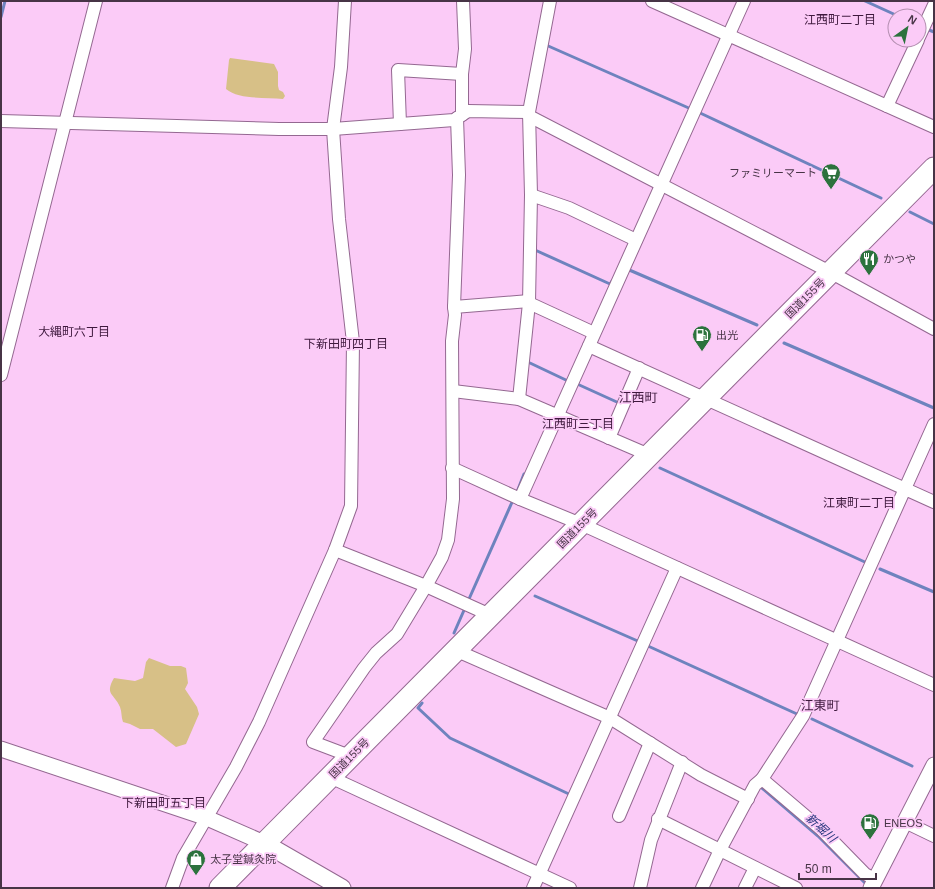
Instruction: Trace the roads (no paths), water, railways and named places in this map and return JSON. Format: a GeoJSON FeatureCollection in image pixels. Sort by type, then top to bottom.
{"type":"FeatureCollection","features":[{"type":"Feature","properties":{"kind":"highway","name":"国道155号"},"geometry":{"type":"LineString","coordinates":[[220,888],[934,168]]}},
{"type":"Feature","properties":{"kind":"main road"},"geometry":{"type":"LineString","coordinates":[[264,843],[341,888]]}},
{"type":"Feature","properties":{"kind":"street"},"geometry":{"type":"LineString","coordinates":[[1,375],[96,1]]}},
{"type":"Feature","properties":{"kind":"street"},"geometry":{"type":"LineString","coordinates":[[172,888],[183,858],[236,767],[259,722],[335,550],[351,506],[353,342],[340,219],[333,129],[345,1]]}},
{"type":"Feature","properties":{"kind":"street"},"geometry":{"type":"LineString","coordinates":[[350,756],[313,742],[364,668],[376,653],[397,634],[442,557],[448,540],[452,499],[452,341],[455,315],[459,117],[465,49],[463,1]]}},
{"type":"Feature","properties":{"kind":"street"},"geometry":{"type":"LineString","coordinates":[[519,399],[529,302],[531,195],[529,114],[550,1]]}},
{"type":"Feature","properties":{"kind":"street"},"geometry":{"type":"LineString","coordinates":[[652,1],[934,127]]}},
{"type":"Feature","properties":{"kind":"street"},"geometry":{"type":"LineString","coordinates":[[520,499],[744,1]]}},
{"type":"Feature","properties":{"kind":"street"},"geometry":{"type":"LineString","coordinates":[[927,20],[934,5]]}},
{"type":"Feature","properties":{"kind":"street"},"geometry":{"type":"LineString","coordinates":[[887,106],[914,48]]}},
{"type":"Feature","properties":{"kind":"street"},"geometry":{"type":"LineString","coordinates":[[400,124],[398,70],[462,74]]}},
{"type":"Feature","properties":{"kind":"street"},"geometry":{"type":"LineString","coordinates":[[1,121],[279,129],[333,129],[454,120],[468,111],[529,114],[830,272],[934,329]]}},
{"type":"Feature","properties":{"kind":"street"},"geometry":{"type":"LineString","coordinates":[[531,195],[570,208],[636,240]]}},
{"type":"Feature","properties":{"kind":"street"},"geometry":{"type":"LineString","coordinates":[[454,307],[529,302],[594,333]]}},
{"type":"Feature","properties":{"kind":"street"},"geometry":{"type":"LineString","coordinates":[[589,346],[934,502]]}},
{"type":"Feature","properties":{"kind":"street"},"geometry":{"type":"LineString","coordinates":[[609,438],[638,368]]}},
{"type":"Feature","properties":{"kind":"street"},"geometry":{"type":"LineString","coordinates":[[453,391],[519,399],[557,417],[649,455]]}},
{"type":"Feature","properties":{"kind":"street"},"geometry":{"type":"LineString","coordinates":[[702,888],[720,850],[755,785],[762,779],[803,716],[934,424]]}},
{"type":"Feature","properties":{"kind":"street"},"geometry":{"type":"LineString","coordinates":[[452,468],[520,499],[581,524],[934,686]]}},
{"type":"Feature","properties":{"kind":"street"},"geometry":{"type":"LineString","coordinates":[[335,550],[426,586],[490,615]]}},
{"type":"Feature","properties":{"kind":"street"},"geometry":{"type":"LineString","coordinates":[[533,888],[677,568]]}},
{"type":"Feature","properties":{"kind":"street"},"geometry":{"type":"LineString","coordinates":[[456,650],[610,718],[701,775],[748,799]]}},
{"type":"Feature","properties":{"kind":"street"},"geometry":{"type":"LineString","coordinates":[[619,816],[650,743]]}},
{"type":"Feature","properties":{"kind":"street"},"geometry":{"type":"LineString","coordinates":[[1,749],[207,818],[264,843]]}},
{"type":"Feature","properties":{"kind":"street"},"geometry":{"type":"LineString","coordinates":[[640,888],[651,840],[658,819],[682,762]]}},
{"type":"Feature","properties":{"kind":"street"},"geometry":{"type":"LineString","coordinates":[[762,779],[822,830],[873,884],[934,764]]}},
{"type":"Feature","properties":{"kind":"street"},"geometry":{"type":"LineString","coordinates":[[330,777],[570,888]]}},
{"type":"Feature","properties":{"kind":"street"},"geometry":{"type":"LineString","coordinates":[[658,819],[796,888]]}},
{"type":"Feature","properties":{"kind":"street"},"geometry":{"type":"LineString","coordinates":[[905,822],[934,836]]}},
{"type":"Feature","properties":{"kind":"street"},"geometry":{"type":"LineString","coordinates":[[745,888],[755,868]]}},
{"type":"Feature","properties":{"kind":"waterway"},"geometry":{"type":"LineString","coordinates":[[1,17],[5,1]]}},
{"type":"Feature","properties":{"kind":"waterway"},"geometry":{"type":"LineString","coordinates":[[865,1],[887,11]]}},
{"type":"Feature","properties":{"kind":"waterway"},"geometry":{"type":"LineString","coordinates":[[929,30],[934,32]]}},
{"type":"Feature","properties":{"kind":"waterway"},"geometry":{"type":"LineString","coordinates":[[546,45],[691,109]]}},
{"type":"Feature","properties":{"kind":"waterway"},"geometry":{"type":"LineString","coordinates":[[698,112],[881,198]]}},
{"type":"Feature","properties":{"kind":"waterway"},"geometry":{"type":"LineString","coordinates":[[910,212],[934,224]]}},
{"type":"Feature","properties":{"kind":"waterway"},"geometry":{"type":"LineString","coordinates":[[535,250],[610,284],[612,281]]}},
{"type":"Feature","properties":{"kind":"waterway"},"geometry":{"type":"LineString","coordinates":[[627,269],[757,325]]}},
{"type":"Feature","properties":{"kind":"waterway"},"geometry":{"type":"LineString","coordinates":[[784,343],[934,408]]}},
{"type":"Feature","properties":{"kind":"waterway"},"geometry":{"type":"LineString","coordinates":[[530,363],[568,381]]}},
{"type":"Feature","properties":{"kind":"waterway"},"geometry":{"type":"LineString","coordinates":[[575,383],[619,404]]}},
{"type":"Feature","properties":{"kind":"waterway"},"geometry":{"type":"LineString","coordinates":[[660,468],[867,563]]}},
{"type":"Feature","properties":{"kind":"waterway"},"geometry":{"type":"LineString","coordinates":[[517,492],[524,474]]}},
{"type":"Feature","properties":{"kind":"waterway"},"geometry":{"type":"LineString","coordinates":[[469,599],[513,500]]}},
{"type":"Feature","properties":{"kind":"waterway"},"geometry":{"type":"LineString","coordinates":[[880,569],[934,592]]}},
{"type":"Feature","properties":{"kind":"waterway"},"geometry":{"type":"LineString","coordinates":[[535,596],[640,642]]}},
{"type":"Feature","properties":{"kind":"waterway"},"geometry":{"type":"LineString","coordinates":[[454,633],[465,608]]}},
{"type":"Feature","properties":{"kind":"waterway"},"geometry":{"type":"LineString","coordinates":[[648,646],[797,714]]}},
{"type":"Feature","properties":{"kind":"waterway"},"geometry":{"type":"LineString","coordinates":[[422,703],[418,708],[450,738],[571,795]]}},
{"type":"Feature","properties":{"kind":"waterway"},"geometry":{"type":"LineString","coordinates":[[812,719],[912,766]]}},
{"type":"Feature","properties":{"kind":"waterway","name":"新堀川"},"geometry":{"type":"LineString","coordinates":[[762,788],[818,836],[865,883]]}},
{"type":"Feature","properties":{"kind":"place","name":"ファミリーマート"},"geometry":{"type":"Point","coordinates":[831,190]}},
{"type":"Feature","properties":{"kind":"place","name":"かつや"},"geometry":{"type":"Point","coordinates":[869,276]}},
{"type":"Feature","properties":{"kind":"place","name":"出光"},"geometry":{"type":"Point","coordinates":[702,352]}},
{"type":"Feature","properties":{"kind":"place","name":"ENEOS"},"geometry":{"type":"Point","coordinates":[870,840]}},
{"type":"Feature","properties":{"kind":"place","name":"太子堂鍼灸院"},"geometry":{"type":"Point","coordinates":[196,876]}},
{"type":"Feature","properties":{"kind":"district","name":"江西町二丁目"},"geometry":{"type":"Point","coordinates":[840,20]}},
{"type":"Feature","properties":{"kind":"district","name":"大縄町六丁目"},"geometry":{"type":"Point","coordinates":[74,332]}},
{"type":"Feature","properties":{"kind":"district","name":"下新田町四丁目"},"geometry":{"type":"Point","coordinates":[346,344]}},
{"type":"Feature","properties":{"kind":"district","name":"江西町"},"geometry":{"type":"Point","coordinates":[638,397]}},
{"type":"Feature","properties":{"kind":"district","name":"江西町三丁目"},"geometry":{"type":"Point","coordinates":[578,424]}},
{"type":"Feature","properties":{"kind":"district","name":"江東町二丁目"},"geometry":{"type":"Point","coordinates":[859,503]}},
{"type":"Feature","properties":{"kind":"district","name":"江東町"},"geometry":{"type":"Point","coordinates":[820,705]}},
{"type":"Feature","properties":{"kind":"district","name":"下新田町五丁目"},"geometry":{"type":"Point","coordinates":[164,803]}}]}
